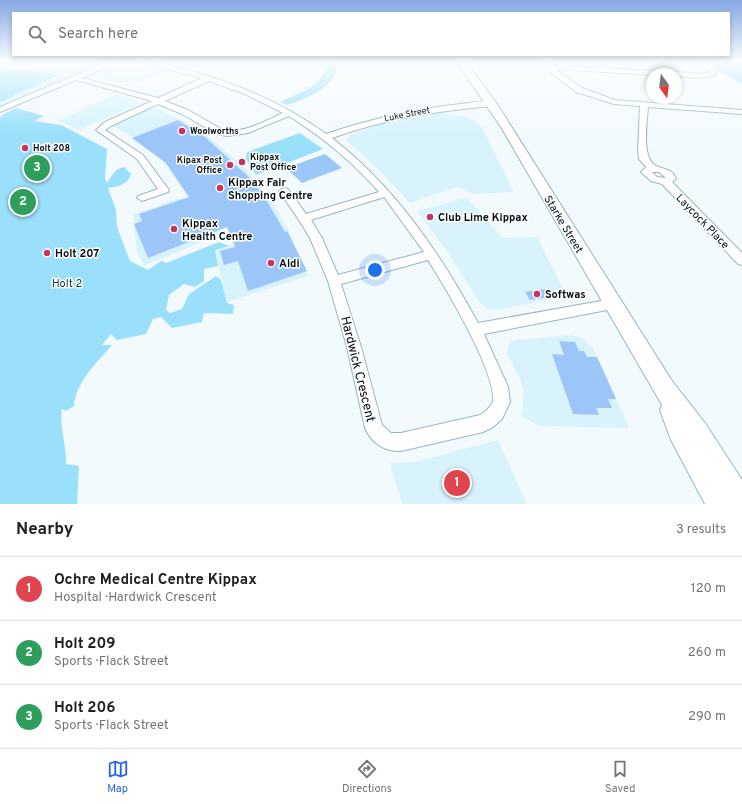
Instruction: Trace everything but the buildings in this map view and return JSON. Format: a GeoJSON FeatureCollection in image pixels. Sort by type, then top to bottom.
{"type":"FeatureCollection","features":[{"type":"Feature","properties":{"kind":"street"},"geometry":{"type":"LineString","coordinates":[[0,110],[61,85]]}},
{"type":"Feature","properties":{"kind":"street"},"geometry":{"type":"LineString","coordinates":[[102,85],[158,101],[185,112],[220,132],[242,132],[290,113]]}},
{"type":"Feature","properties":{"kind":"street"},"geometry":{"type":"LineString","coordinates":[[142,198],[164,190],[140,157],[100,130],[106,125],[195,85]]}},
{"type":"Feature","properties":{"kind":"street","name":"Hardwick Crescent"},"geometry":{"type":"LineString","coordinates":[[227,85],[247,92],[290,113],[325,137],[359,166],[386,193],[430,254],[475,330],[502,391],[501,402],[492,417],[483,423],[414,440],[393,442],[387,441],[377,433],[371,421],[354,348],[334,281],[316,238],[304,218],[284,191]]}},
{"type":"Feature","properties":{"kind":"street","name":"Starke Street"},"geometry":{"type":"LineString","coordinates":[[477,85],[504,123],[664,389],[680,431],[721,493],[742,504]]}},
{"type":"Feature","properties":{"kind":"street"},"geometry":{"type":"LineString","coordinates":[[570,85],[584,93],[614,102],[644,106],[742,112]]}},
{"type":"Feature","properties":{"kind":"street","name":"Luke Street"},"geometry":{"type":"LineString","coordinates":[[325,137],[368,122],[401,114],[441,108],[492,104]]}},
{"type":"Feature","properties":{"kind":"street","name":"Laycock Place"},"geometry":{"type":"LineString","coordinates":[[644,106],[642,150],[644,158],[652,168],[647,170],[648,175],[655,179],[665,181],[742,261]]}},
{"type":"Feature","properties":{"kind":"street"},"geometry":{"type":"LineString","coordinates":[[304,218],[386,193]]}},
{"type":"Feature","properties":{"kind":"street"},"geometry":{"type":"LineString","coordinates":[[334,281],[430,254]]}},
{"type":"Feature","properties":{"kind":"street"},"geometry":{"type":"LineString","coordinates":[[475,330],[612,304]]}},
{"type":"Feature","properties":{"kind":"shaded area"},"geometry":{"type":"Polygon","coordinates":[[[0,85],[51,85],[0,106],[0,85]]]}},
{"type":"Feature","properties":{"kind":"shaded area"},"geometry":{"type":"Polygon","coordinates":[[[116,94],[140,103],[79,130],[58,121],[116,94]]]}},
{"type":"Feature","properties":{"kind":"shaded area"},"geometry":{"type":"Polygon","coordinates":[[[156,108],[202,132],[239,162],[272,202],[288,229],[308,276],[227,302],[214,250],[238,243],[226,216],[195,206],[164,163],[154,152],[140,141],[113,126],[149,109],[156,108]]]}},
{"type":"Feature","properties":{"kind":"shaded area"},"geometry":{"type":"Polygon","coordinates":[[[442,113],[465,116],[474,120],[481,126],[514,192],[474,194],[457,187],[410,203],[378,169],[346,140],[350,135],[376,126],[420,116],[442,113]]]}},
{"type":"Feature","properties":{"kind":"shaded area","name":"Kippax Health Centre"},"geometry":{"type":"Polygon","coordinates":[[[182,197],[200,223],[210,219],[221,234],[144,266],[137,252],[133,215],[182,197]]]}},
{"type":"Feature","properties":{"kind":"shaded area"},"geometry":{"type":"Polygon","coordinates":[[[467,198],[503,238],[537,237],[562,287],[561,294],[555,298],[497,310],[486,308],[479,302],[449,254],[417,211],[467,198]]]}},
{"type":"Feature","properties":{"kind":"shaded area"},"geometry":{"type":"Polygon","coordinates":[[[572,335],[583,339],[593,348],[629,428],[539,426],[521,416],[523,389],[519,377],[507,354],[508,344],[516,340],[572,335]]]}},
{"type":"Feature","properties":{"kind":"shaded area"},"geometry":{"type":"Polygon","coordinates":[[[498,440],[527,504],[402,504],[390,463],[414,462],[498,440]]]}},
{"type":"Feature","properties":{"kind":"green space"},"geometry":{"type":"Polygon","coordinates":[[[0,85],[38,85],[0,102],[0,85]]]}},
{"type":"Feature","properties":{"kind":"green space"},"geometry":{"type":"Polygon","coordinates":[[[314,85],[327,85],[311,95],[287,105],[280,102],[302,92],[314,85]]]}},
{"type":"Feature","properties":{"kind":"green space","name":"Holt 2"},"geometry":{"type":"Polygon","coordinates":[[[16,108],[44,116],[34,121],[61,125],[107,149],[105,178],[107,183],[118,169],[124,167],[131,174],[125,183],[108,188],[116,210],[117,227],[130,261],[148,270],[161,261],[166,263],[219,242],[229,246],[215,250],[218,266],[204,269],[204,281],[195,287],[184,284],[169,295],[166,310],[170,313],[182,309],[189,294],[216,276],[221,280],[227,303],[234,305],[233,314],[204,313],[202,322],[172,328],[161,317],[153,319],[146,334],[117,340],[111,334],[102,345],[112,345],[83,380],[74,406],[66,411],[62,409],[61,416],[66,464],[79,466],[77,504],[0,504],[0,118],[2,115],[16,108]]]}},
{"type":"Feature","properties":{"kind":"green space"},"geometry":{"type":"Polygon","coordinates":[[[300,133],[323,149],[256,175],[246,159],[247,152],[300,133]]]}},
{"type":"Feature","properties":{"kind":"place","name":"Woolworths"},"geometry":{"type":"Point","coordinates":[182,131]}},
{"type":"Feature","properties":{"kind":"place","name":"Holt 208"},"geometry":{"type":"Point","coordinates":[25,148]}},
{"type":"Feature","properties":{"kind":"place","name":"Kippax Post Office"},"geometry":{"type":"Point","coordinates":[242,162]}},
{"type":"Feature","properties":{"kind":"place","name":"Kipax Post Office"},"geometry":{"type":"Point","coordinates":[230,165]}},
{"type":"Feature","properties":{"kind":"place","name":"Holt 206"},"geometry":{"type":"Point","coordinates":[37,168]}},
{"type":"Feature","properties":{"kind":"place","name":"Kippax Fair Shopping Centre"},"geometry":{"type":"Point","coordinates":[220,188]}},
{"type":"Feature","properties":{"kind":"place","name":"Holt 209"},"geometry":{"type":"Point","coordinates":[23,202]}},
{"type":"Feature","properties":{"kind":"place","name":"Club Lime Kippax"},"geometry":{"type":"Point","coordinates":[430,217]}},
{"type":"Feature","properties":{"kind":"place","name":"Kippax Health Centre"},"geometry":{"type":"Point","coordinates":[174,229]}},
{"type":"Feature","properties":{"kind":"place","name":"Holt 207"},"geometry":{"type":"Point","coordinates":[47,253]}},
{"type":"Feature","properties":{"kind":"place","name":"Aldi"},"geometry":{"type":"Point","coordinates":[271,263]}},
{"type":"Feature","properties":{"kind":"place","name":"Softwas"},"geometry":{"type":"Point","coordinates":[537,294]}},
{"type":"Feature","properties":{"kind":"place","name":"Ochre Medical Centre Kippax"},"geometry":{"type":"Point","coordinates":[457,483]}}]}
